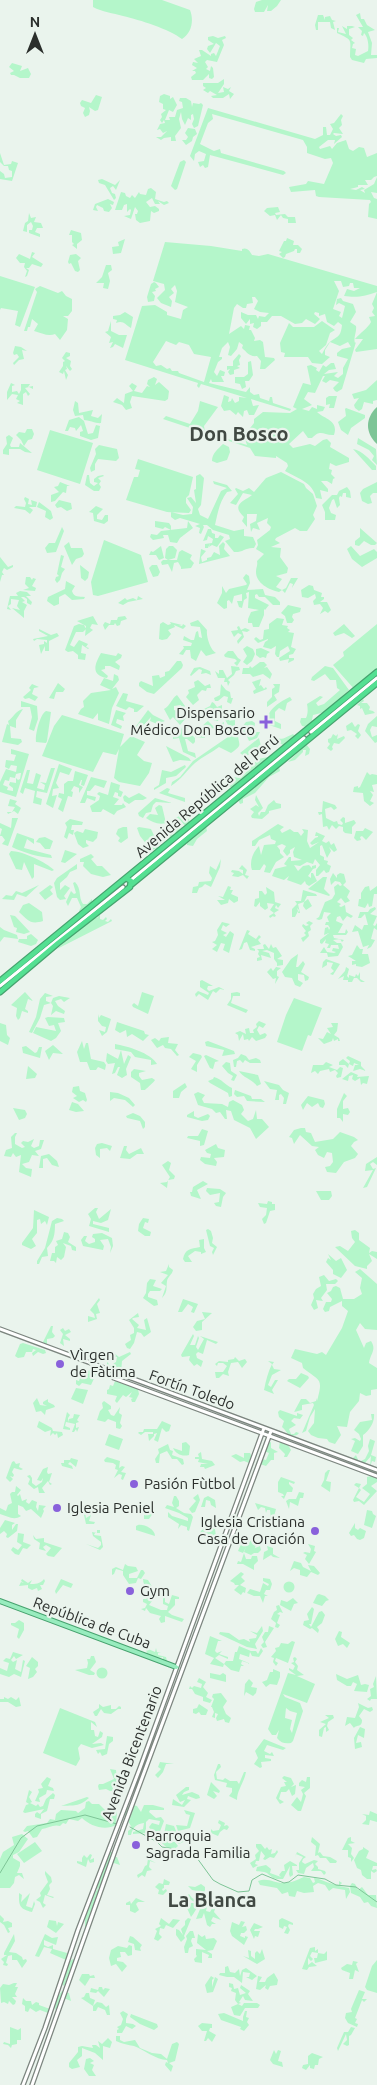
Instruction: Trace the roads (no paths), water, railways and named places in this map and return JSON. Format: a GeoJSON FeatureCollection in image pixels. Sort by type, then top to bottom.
{"type":"FeatureCollection","features":[{"type":"Feature","properties":{"kind":"highway","name":"Avenida República del Perú"},"geometry":{"type":"LineString","coordinates":[[130,880],[307,735],[377,672]]}},
{"type":"Feature","properties":{"kind":"highway","name":"Avenida República del Perú"},"geometry":{"type":"LineString","coordinates":[[130,880],[307,735],[377,683]]}},
{"type":"Feature","properties":{"kind":"highway"},"geometry":{"type":"LineString","coordinates":[[0,981],[121,881],[130,880]]}},
{"type":"Feature","properties":{"kind":"highway"},"geometry":{"type":"LineString","coordinates":[[0,992],[125,888],[130,880]]}},
{"type":"Feature","properties":{"kind":"highway"},"geometry":{"type":"LineString","coordinates":[[121,881],[125,888]]}},
{"type":"Feature","properties":{"kind":"main road","name":"República de Cuba"},"geometry":{"type":"LineString","coordinates":[[0,1601],[176,1667]]}},
{"type":"Feature","properties":{"kind":"street"},"geometry":{"type":"LineString","coordinates":[[307,735],[377,678]]}},
{"type":"Feature","properties":{"kind":"street"},"geometry":{"type":"LineString","coordinates":[[0,986],[125,888]]}},
{"type":"Feature","properties":{"kind":"street","name":"Fortín Toledo"},"geometry":{"type":"LineString","coordinates":[[0,1329],[116,1374],[377,1470]]}},
{"type":"Feature","properties":{"kind":"street","name":"Fortín Toledo"},"geometry":{"type":"LineString","coordinates":[[116,1374],[114,1378],[377,1476]]}},
{"type":"Feature","properties":{"kind":"street","name":"Avenida Bicentenario"},"geometry":{"type":"LineString","coordinates":[[23,2085],[45,2028],[78,1930],[140,1768],[264,1428]]}},
{"type":"Feature","properties":{"kind":"street","name":"Avenida Bicentenario"},"geometry":{"type":"LineString","coordinates":[[32,2085],[182,1669],[271,1431]]}},
{"type":"Feature","properties":{"kind":"street"},"geometry":{"type":"LineString","coordinates":[[176,1667],[182,1669]]}},
{"type":"Feature","properties":{"kind":"waterway"},"geometry":{"type":"LineString","coordinates":[[0,1873],[21,1838],[37,1826],[85,1815],[117,1824]]}},
{"type":"Feature","properties":{"kind":"waterway"},"geometry":{"type":"LineString","coordinates":[[130,1827],[157,1842],[162,1847],[175,1849],[197,1858],[213,1880],[238,1892],[249,1891],[252,1880],[262,1874],[284,1883],[289,1882],[298,1875],[325,1879],[336,1885],[356,1887],[377,1902]]}},
{"type":"Feature","properties":{"kind":"place","name":"Dispensario Médico Don Bosco"},"geometry":{"type":"Point","coordinates":[266,722]}},
{"type":"Feature","properties":{"kind":"place","name":"Vìrgen de Fàtima"},"geometry":{"type":"Point","coordinates":[60,1364]}},
{"type":"Feature","properties":{"kind":"place","name":"Pasión Fùtbol"},"geometry":{"type":"Point","coordinates":[134,1484]}},
{"type":"Feature","properties":{"kind":"place","name":"Iglesia Peniel"},"geometry":{"type":"Point","coordinates":[57,1508]}},
{"type":"Feature","properties":{"kind":"place","name":"Iglesia Cristiana Casa de Oración"},"geometry":{"type":"Point","coordinates":[315,1531]}},
{"type":"Feature","properties":{"kind":"place","name":"Gym"},"geometry":{"type":"Point","coordinates":[130,1591]}},
{"type":"Feature","properties":{"kind":"place","name":"Parroquia Sagrada Familia"},"geometry":{"type":"Point","coordinates":[136,1845]}},
{"type":"Feature","properties":{"kind":"district","name":"Don Bosco"},"geometry":{"type":"Point","coordinates":[239,434]}},
{"type":"Feature","properties":{"kind":"district","name":"La Blanca"},"geometry":{"type":"Point","coordinates":[212,1900]}}]}
